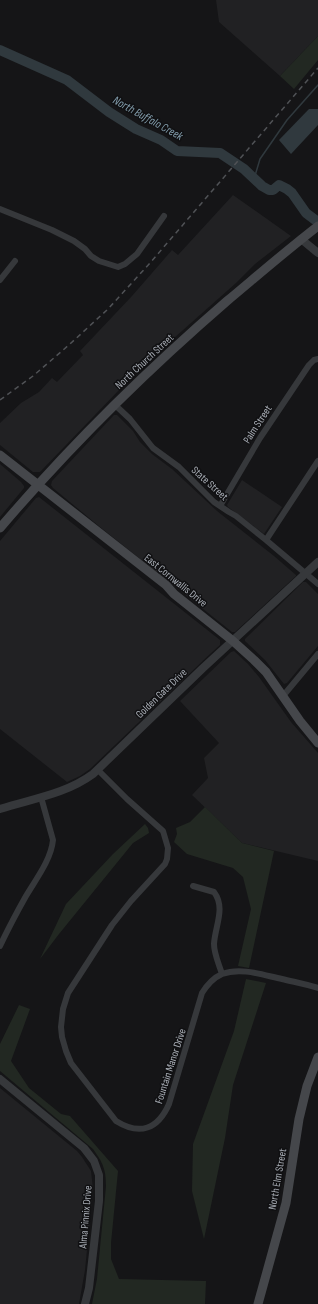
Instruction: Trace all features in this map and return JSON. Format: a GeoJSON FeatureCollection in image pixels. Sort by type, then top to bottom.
{"type":"FeatureCollection","features":[{"type":"Feature","properties":{"kind":"main road","name":"North Church Street"},"geometry":{"type":"LineString","coordinates":[[0,528],[38,484],[114,404],[201,324],[301,239],[315,229]]}},
{"type":"Feature","properties":{"kind":"main road","name":"East Cornwallis Drive"},"geometry":{"type":"LineString","coordinates":[[0,454],[166,585],[174,594],[233,641],[254,660],[266,672],[300,721],[318,743]]}},
{"type":"Feature","properties":{"kind":"main road","name":"North Elm Street"},"geometry":{"type":"LineString","coordinates":[[258,1304],[286,1203],[299,1119],[307,1086],[318,1057]]}},
{"type":"Feature","properties":{"kind":"street"},"geometry":{"type":"LineString","coordinates":[[0,209],[69,238],[99,261],[118,267],[125,264],[137,254],[164,216]]}},
{"type":"Feature","properties":{"kind":"street"},"geometry":{"type":"LineString","coordinates":[[301,239],[318,253]]}},
{"type":"Feature","properties":{"kind":"street"},"geometry":{"type":"LineString","coordinates":[[0,280],[15,261]]}},
{"type":"Feature","properties":{"kind":"street","name":"Palm Street"},"geometry":{"type":"LineString","coordinates":[[220,506],[260,438],[309,365],[314,360],[318,359]]}},
{"type":"Feature","properties":{"kind":"street","name":"State Street"},"geometry":{"type":"LineString","coordinates":[[114,404],[134,423],[150,446],[179,467],[220,506],[236,516],[318,584]]}},
{"type":"Feature","properties":{"kind":"street"},"geometry":{"type":"LineString","coordinates":[[266,540],[318,461]]}},
{"type":"Feature","properties":{"kind":"street","name":"Golden Gate Drive"},"geometry":{"type":"LineString","coordinates":[[0,809],[67,789],[85,780],[98,770],[318,562]]}},
{"type":"Feature","properties":{"kind":"street"},"geometry":{"type":"LineString","coordinates":[[283,696],[318,654]]}},
{"type":"Feature","properties":{"kind":"street","name":"Fountain Manor Drive"},"geometry":{"type":"LineString","coordinates":[[98,770],[127,800],[163,832],[168,848],[167,859],[164,864],[112,925],[68,993],[61,1017],[62,1037],[71,1062],[116,1121],[125,1127],[148,1129],[164,1114],[169,1104],[202,993],[210,982],[222,974]]}},
{"type":"Feature","properties":{"kind":"street"},"geometry":{"type":"LineString","coordinates":[[0,946],[47,860],[52,846],[52,840],[41,796]]}},
{"type":"Feature","properties":{"kind":"street"},"geometry":{"type":"LineString","coordinates":[[193,886],[214,892],[219,902],[219,920],[214,945],[222,974],[237,971],[250,972],[318,988]]}},
{"type":"Feature","properties":{"kind":"street","name":"Alma Pinnix Drive"},"geometry":{"type":"LineString","coordinates":[[0,1079],[84,1148],[94,1161],[99,1175],[99,1201],[86,1304]]}},
{"type":"Feature","properties":{"kind":"shaded area"},"geometry":{"type":"Polygon","coordinates":[[[216,0],[318,0],[318,36],[280,76],[219,22],[216,0]]]}},
{"type":"Feature","properties":{"kind":"shaded area"},"geometry":{"type":"Polygon","coordinates":[[[318,36],[318,60],[294,89],[280,76],[318,36]]]}},
{"type":"Feature","properties":{"kind":"shaded area"},"geometry":{"type":"Polygon","coordinates":[[[309,109],[318,109],[318,125],[291,154],[279,140],[309,109]]]}},
{"type":"Feature","properties":{"kind":"shaded area"},"geometry":{"type":"Polygon","coordinates":[[[233,195],[291,236],[255,264],[236,283],[165,346],[119,390],[40,472],[33,472],[0,445],[0,423],[21,403],[39,392],[52,378],[57,382],[83,355],[80,351],[132,296],[172,250],[178,255],[233,195]]]}},
{"type":"Feature","properties":{"kind":"shaded area"},"geometry":{"type":"Polygon","coordinates":[[[114,415],[117,415],[133,431],[140,442],[152,454],[172,469],[217,511],[296,575],[235,632],[232,632],[100,527],[51,485],[52,481],[114,415]]]}},
{"type":"Feature","properties":{"kind":"shaded area"},"geometry":{"type":"Polygon","coordinates":[[[0,464],[21,482],[24,488],[0,517],[0,464]]]}},
{"type":"Feature","properties":{"kind":"shaded area"},"geometry":{"type":"Polygon","coordinates":[[[242,480],[282,507],[264,534],[227,505],[242,480]]]}},
{"type":"Feature","properties":{"kind":"shaded area"},"geometry":{"type":"Polygon","coordinates":[[[39,497],[220,640],[220,645],[90,769],[67,782],[0,729],[0,541],[36,498],[39,497]]]}},
{"type":"Feature","properties":{"kind":"shaded area"},"geometry":{"type":"Polygon","coordinates":[[[303,582],[306,582],[318,594],[318,646],[287,683],[284,684],[265,660],[245,641],[245,639],[303,582]]]}},
{"type":"Feature","properties":{"kind":"shaded area"},"geometry":{"type":"Polygon","coordinates":[[[234,651],[259,677],[291,722],[318,753],[318,861],[242,843],[192,795],[208,778],[204,758],[219,743],[180,701],[231,652],[234,651]]]}},
{"type":"Feature","properties":{"kind":"shaded area"},"geometry":{"type":"Polygon","coordinates":[[[205,807],[242,843],[274,851],[249,968],[238,966],[251,909],[243,877],[233,868],[187,854],[174,842],[177,834],[176,828],[190,822],[205,807]]]}},
{"type":"Feature","properties":{"kind":"shaded area"},"geometry":{"type":"Polygon","coordinates":[[[145,824],[149,833],[133,843],[40,959],[66,904],[113,854],[145,824]]]}},
{"type":"Feature","properties":{"kind":"shaded area"},"geometry":{"type":"Polygon","coordinates":[[[246,979],[266,983],[233,1085],[225,1138],[204,1239],[192,1191],[193,1144],[234,1031],[246,979]]]}},
{"type":"Feature","properties":{"kind":"shaded area"},"geometry":{"type":"Polygon","coordinates":[[[19,1005],[30,1009],[11,1061],[29,1088],[61,1114],[70,1116],[118,1171],[111,1243],[111,1259],[119,1279],[206,1281],[205,1304],[92,1304],[97,1279],[106,1186],[105,1171],[102,1162],[93,1149],[0,1071],[0,1044],[19,1005]]]}},
{"type":"Feature","properties":{"kind":"shaded area"},"geometry":{"type":"Polygon","coordinates":[[[0,1088],[77,1151],[91,1171],[93,1189],[85,1270],[79,1304],[0,1304],[0,1088]]]}},
{"type":"Feature","properties":{"kind":"waterway","name":"North Buffalo Creek"},"geometry":{"type":"LineString","coordinates":[[0,50],[67,80],[109,112],[136,129],[161,140],[177,151],[220,153],[244,169],[262,186],[269,190],[273,190],[279,185],[287,189],[292,193],[306,213],[318,222]]}},
{"type":"Feature","properties":{"kind":"waterway"},"geometry":{"type":"LineString","coordinates":[[254,179],[260,159],[287,120],[318,85]]}},
{"type":"Feature","properties":{"kind":"railway"},"geometry":{"type":"LineString","coordinates":[[0,400],[33,376],[108,309],[150,263],[318,68]]}}]}
